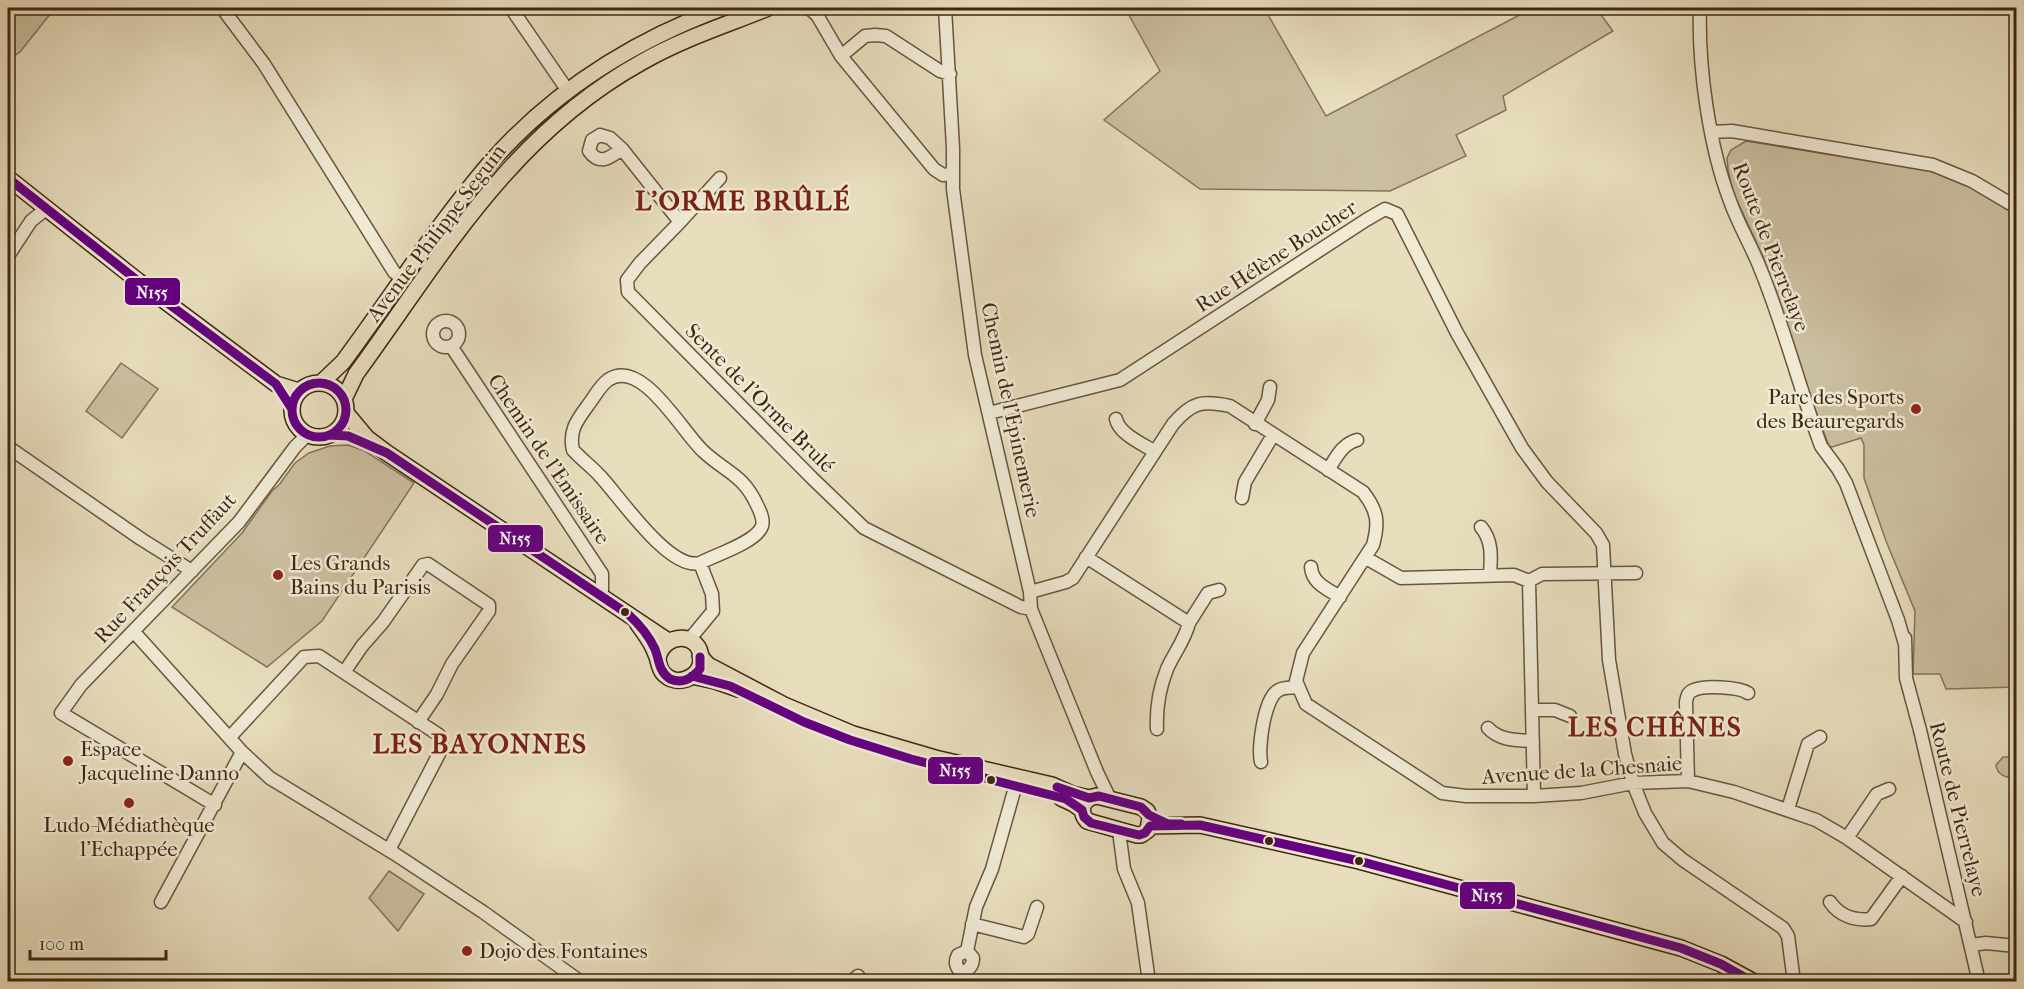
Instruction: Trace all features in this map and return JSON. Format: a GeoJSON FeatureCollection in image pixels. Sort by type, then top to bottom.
{"type":"FeatureCollection","features":[{"type":"Feature","properties":{"kind":"main road","name":"Avenue Philippe Seguin"},"geometry":{"type":"LineString","coordinates":[[321,382],[343,362],[473,183],[532,121],[568,91],[634,47],[668,29],[722,8]]}},
{"type":"Feature","properties":{"kind":"main road","name":"Avenue Philippe Seguin"},"geometry":{"type":"LineString","coordinates":[[345,406],[356,374],[478,204],[512,164],[551,126],[598,89],[642,62],[697,35],[768,8]]}},
{"type":"Feature","properties":{"kind":"main road"},"geometry":{"type":"LineString","coordinates":[[8,178],[276,384],[292,409]]}},
{"type":"Feature","properties":{"kind":"main road"},"geometry":{"type":"LineString","coordinates":[[387,453],[348,436],[315,437],[303,432],[292,416],[295,396],[309,384],[321,382],[335,387],[367,438],[635,619],[658,632],[668,641]]}},
{"type":"Feature","properties":{"kind":"main road"},"geometry":{"type":"LineString","coordinates":[[276,384],[299,391]]}},
{"type":"Feature","properties":{"kind":"main road"},"geometry":{"type":"LineString","coordinates":[[330,435],[344,423],[345,406]]}},
{"type":"Feature","properties":{"kind":"main road"},"geometry":{"type":"LineString","coordinates":[[635,619],[658,658]]}},
{"type":"Feature","properties":{"kind":"main road"},"geometry":{"type":"LineString","coordinates":[[700,656],[699,667],[692,676],[681,681],[667,677],[659,665],[658,658],[659,651],[668,641],[682,638],[689,640],[695,644],[700,656],[708,665],[784,705],[831,726],[1084,801],[1110,799],[1141,807],[1146,825]]}},
{"type":"Feature","properties":{"kind":"main road"},"geometry":{"type":"LineString","coordinates":[[692,676],[730,686],[804,722],[850,740],[911,759],[1017,781]]}},
{"type":"Feature","properties":{"kind":"main road"},"geometry":{"type":"LineString","coordinates":[[1084,801],[1084,818],[1091,823],[1119,831],[1146,825],[1200,825],[1359,861],[1682,948],[1754,981]]}},
{"type":"Feature","properties":{"kind":"street"},"geometry":{"type":"LineString","coordinates":[[222,8],[287,100],[394,272],[403,279]]}},
{"type":"Feature","properties":{"kind":"street"},"geometry":{"type":"LineString","coordinates":[[510,8],[568,91]]}},
{"type":"Feature","properties":{"kind":"street","name":"Chemin de l'Epinemerie"},"geometry":{"type":"LineString","coordinates":[[945,8],[950,75],[952,174],[975,356],[1032,609],[1110,799]]}},
{"type":"Feature","properties":{"kind":"street","name":"Route de Pierrelaye"},"geometry":{"type":"LineString","coordinates":[[1700,8],[1700,48],[1711,132],[1720,173],[1730,203],[1760,268],[1821,446],[1852,480],[1903,612],[1906,678],[1979,981]]}},
{"type":"Feature","properties":{"kind":"street"},"geometry":{"type":"LineString","coordinates":[[814,10],[841,56],[934,169],[944,176],[952,174]]}},
{"type":"Feature","properties":{"kind":"street"},"geometry":{"type":"LineString","coordinates":[[841,56],[865,36],[886,36],[950,75]]}},
{"type":"Feature","properties":{"kind":"street"},"geometry":{"type":"LineString","coordinates":[[1711,132],[1732,131],[1933,165],[1972,181],[2016,207]]}},
{"type":"Feature","properties":{"kind":"street"},"geometry":{"type":"LineString","coordinates":[[622,149],[680,222]]}},
{"type":"Feature","properties":{"kind":"street","name":"Sente de l'Orme Brulé"},"geometry":{"type":"LineString","coordinates":[[720,178],[640,263],[627,280],[628,292],[864,528],[1021,607],[1032,609]]}},
{"type":"Feature","properties":{"kind":"street"},"geometry":{"type":"LineString","coordinates":[[8,256],[31,221],[46,209]]}},
{"type":"Feature","properties":{"kind":"street","name":"Rue Hélène Boucher"},"geometry":{"type":"LineString","coordinates":[[989,413],[1120,380],[1366,220],[1384,209],[1393,211],[1397,214],[1457,333],[1522,448],[1547,482],[1596,533],[1603,545],[1609,660],[1620,732],[1633,783],[1645,813],[1663,843],[1683,860],[1783,928],[1788,936],[1794,981]]}},
{"type":"Feature","properties":{"kind":"street","name":"Chemin de l'Emissaire"},"geometry":{"type":"LineString","coordinates":[[451,346],[602,574],[602,596]]}},
{"type":"Feature","properties":{"kind":"street"},"geometry":{"type":"LineString","coordinates":[[630,376],[644,384],[703,452],[745,483],[757,504],[762,520],[757,534],[700,563],[689,564],[660,544],[646,531],[602,477],[573,450],[572,431],[575,422],[607,381],[615,377],[630,376]]}},
{"type":"Feature","properties":{"kind":"street"},"geometry":{"type":"LineString","coordinates":[[1256,424],[1268,400],[1270,387]]}},
{"type":"Feature","properties":{"kind":"street"},"geometry":{"type":"LineString","coordinates":[[1030,592],[1066,582],[1072,578],[1173,424],[1182,413],[1200,403],[1210,402],[1230,406],[1363,492],[1371,502],[1375,513],[1377,529],[1373,545],[1303,654],[1298,670],[1298,687],[1279,689],[1272,695],[1260,736],[1258,750],[1261,762]]}},
{"type":"Feature","properties":{"kind":"street"},"geometry":{"type":"LineString","coordinates":[[1116,419],[1121,430],[1155,452]]}},
{"type":"Feature","properties":{"kind":"street","name":"Rue François Truffaut"},"geometry":{"type":"LineString","coordinates":[[215,805],[61,713],[81,685],[239,522],[295,447],[303,432]]}},
{"type":"Feature","properties":{"kind":"street"},"geometry":{"type":"LineString","coordinates":[[1242,498],[1245,482],[1273,435]]}},
{"type":"Feature","properties":{"kind":"street"},"geometry":{"type":"LineString","coordinates":[[1328,470],[1343,448],[1349,442],[1357,440]]}},
{"type":"Feature","properties":{"kind":"street"},"geometry":{"type":"LineString","coordinates":[[8,447],[141,539],[192,570]]}},
{"type":"Feature","properties":{"kind":"street"},"geometry":{"type":"LineString","coordinates":[[1481,527],[1491,550],[1490,575]]}},
{"type":"Feature","properties":{"kind":"street"},"geometry":{"type":"LineString","coordinates":[[1086,557],[1189,623]]}},
{"type":"Feature","properties":{"kind":"street"},"geometry":{"type":"LineString","coordinates":[[1366,558],[1401,578],[1514,575],[1529,581]]}},
{"type":"Feature","properties":{"kind":"street"},"geometry":{"type":"LineString","coordinates":[[689,640],[713,611],[712,594],[700,563]]}},
{"type":"Feature","properties":{"kind":"street"},"geometry":{"type":"LineString","coordinates":[[345,671],[423,565],[428,564],[489,605],[489,610],[452,664],[437,694],[418,722]]}},
{"type":"Feature","properties":{"kind":"street"},"geometry":{"type":"LineString","coordinates":[[1311,567],[1312,576],[1318,583],[1340,597]]}},
{"type":"Feature","properties":{"kind":"street"},"geometry":{"type":"LineString","coordinates":[[1529,581],[1542,574],[1636,573]]}},
{"type":"Feature","properties":{"kind":"street"},"geometry":{"type":"LineString","coordinates":[[1529,581],[1534,796]]}},
{"type":"Feature","properties":{"kind":"street"},"geometry":{"type":"LineString","coordinates":[[1157,729],[1156,707],[1166,671],[1189,623],[1208,593],[1219,590]]}},
{"type":"Feature","properties":{"kind":"street"},"geometry":{"type":"LineString","coordinates":[[134,632],[242,752],[270,778],[389,850],[581,981]]}},
{"type":"Feature","properties":{"kind":"street"},"geometry":{"type":"LineString","coordinates":[[230,737],[304,657],[320,656],[439,735],[442,748],[389,850]]}},
{"type":"Feature","properties":{"kind":"street","name":"Avenue de la Chesnaie"},"geometry":{"type":"LineString","coordinates":[[1298,687],[1306,704],[1442,793],[1466,796],[1534,796],[1581,793],[1633,783],[1688,781],[1734,792],[1816,820],[1847,838],[1966,922]]}},
{"type":"Feature","properties":{"kind":"street"},"geometry":{"type":"LineString","coordinates":[[1688,781],[1686,702],[1688,694],[1697,688],[1734,688],[1749,693]]}},
{"type":"Feature","properties":{"kind":"street"},"geometry":{"type":"LineString","coordinates":[[1533,710],[1555,710],[1570,716]]}},
{"type":"Feature","properties":{"kind":"street"},"geometry":{"type":"LineString","coordinates":[[1488,728],[1491,732],[1509,740],[1533,741]]}},
{"type":"Feature","properties":{"kind":"street"},"geometry":{"type":"LineString","coordinates":[[1788,809],[1808,744],[1820,737]]}},
{"type":"Feature","properties":{"kind":"street"},"geometry":{"type":"LineString","coordinates":[[161,902],[242,752]]}},
{"type":"Feature","properties":{"kind":"street","name":"Chemin de l'Epinemerie"},"geometry":{"type":"LineString","coordinates":[[1084,801],[1098,790],[1097,772]]}},
{"type":"Feature","properties":{"kind":"street"},"geometry":{"type":"LineString","coordinates":[[961,977],[956,961],[958,955],[967,951],[976,907],[992,869],[1017,781]]}},
{"type":"Feature","properties":{"kind":"street"},"geometry":{"type":"LineString","coordinates":[[1847,838],[1877,794],[1889,789]]}},
{"type":"Feature","properties":{"kind":"street"},"geometry":{"type":"LineString","coordinates":[[1124,855],[1146,825]]}},
{"type":"Feature","properties":{"kind":"street"},"geometry":{"type":"LineString","coordinates":[[1119,831],[1124,855],[1124,869],[1138,903],[1149,981]]}},
{"type":"Feature","properties":{"kind":"street"},"geometry":{"type":"LineString","coordinates":[[1830,902],[1837,913],[1858,919],[1871,919],[1902,876]]}},
{"type":"Feature","properties":{"kind":"street"},"geometry":{"type":"LineString","coordinates":[[972,924],[1024,937],[1028,934],[1037,907]]}},
{"type":"Feature","properties":{"kind":"street"},"geometry":{"type":"LineString","coordinates":[[1971,945],[1986,943],[2016,946]]}},
{"type":"Feature","properties":{"kind":"shaded area"},"geometry":{"type":"Polygon","coordinates":[[[8,8],[55,8],[20,52],[8,60],[8,8]]]}},
{"type":"Feature","properties":{"kind":"shaded area"},"geometry":{"type":"Polygon","coordinates":[[[1125,8],[1276,8],[1267,13],[1326,116],[1533,8],[1596,8],[1613,31],[1503,96],[1506,110],[1456,135],[1466,156],[1390,191],[1200,189],[1104,120],[1160,71],[1125,8]]]}},
{"type":"Feature","properties":{"kind":"shaded area","name":"Parc des Sports des Beauregards"},"geometry":{"type":"Polygon","coordinates":[[[1746,141],[1939,172],[1959,179],[2016,212],[2016,687],[1946,689],[1940,674],[1913,674],[1915,611],[1886,541],[1864,478],[1864,445],[1861,438],[1829,446],[1804,381],[1764,259],[1733,192],[1727,158],[1731,150],[1746,141]]]}},
{"type":"Feature","properties":{"kind":"shaded area"},"geometry":{"type":"Polygon","coordinates":[[[121,363],[158,389],[122,438],[86,411],[121,363]]]}},
{"type":"Feature","properties":{"kind":"shaded area","name":"Les Grands Bains du Parisis"},"geometry":{"type":"Polygon","coordinates":[[[348,445],[365,451],[414,483],[322,621],[267,667],[172,607],[242,533],[295,463],[309,453],[330,446],[348,445]]]}},
{"type":"Feature","properties":{"kind":"shaded area"},"geometry":{"type":"Polygon","coordinates":[[[2003,757],[2016,757],[2016,779],[1998,772],[1996,765],[2003,757]]]}},
{"type":"Feature","properties":{"kind":"shaded area"},"geometry":{"type":"Polygon","coordinates":[[[389,871],[424,894],[398,931],[369,898],[389,871]]]}},
{"type":"Feature","properties":{"kind":"transit line","name":"N155"},"geometry":{"type":"LineString","coordinates":[[8,178],[138,281],[276,384],[292,409]]}},
{"type":"Feature","properties":{"kind":"transit line","name":"N155"},"geometry":{"type":"LineString","coordinates":[[314,383],[324,383],[334,387],[342,395],[346,410],[342,425],[334,433],[324,437],[314,437],[304,433],[296,425],[292,415],[292,405],[296,395],[304,387],[314,383]]}},
{"type":"Feature","properties":{"kind":"transit line","name":"N155"},"geometry":{"type":"LineString","coordinates":[[330,435],[348,436],[387,453],[628,614],[650,639],[661,669],[670,679]]}},
{"type":"Feature","properties":{"kind":"transit line","name":"N155"},"geometry":{"type":"LineString","coordinates":[[670,679],[683,681],[693,675],[700,669],[700,657]]}},
{"type":"Feature","properties":{"kind":"transit line","name":"N155"},"geometry":{"type":"LineString","coordinates":[[692,676],[730,686],[804,722],[850,740],[911,759],[1066,799],[1082,810],[1084,817],[1091,823],[1139,835],[1145,833],[1150,826],[1200,825],[1359,861],[1681,948],[1721,964],[1753,982]]}},
{"type":"Feature","properties":{"kind":"transit line","name":"N155"},"geometry":{"type":"LineString","coordinates":[[1057,787],[1089,798],[1099,796],[1141,807],[1149,815],[1168,824],[1181,824]]}},
{"type":"Feature","properties":{"kind":"place","name":"Parc des Sports des Beauregards"},"geometry":{"type":"Point","coordinates":[1916,409]}},
{"type":"Feature","properties":{"kind":"place","name":"Les Grands Bains du Parisis"},"geometry":{"type":"Point","coordinates":[278,575]}},
{"type":"Feature","properties":{"kind":"place","name":"Espace Jacqueline Danno"},"geometry":{"type":"Point","coordinates":[68,761]}},
{"type":"Feature","properties":{"kind":"place","name":"Ludo-Médiathèque l'Echappée"},"geometry":{"type":"Point","coordinates":[129,803]}},
{"type":"Feature","properties":{"kind":"place","name":"Dojo des Fontaines"},"geometry":{"type":"Point","coordinates":[467,951]}},
{"type":"Feature","properties":{"kind":"district","name":"L'ORME BRÛLÉ"},"geometry":{"type":"Point","coordinates":[743,201]}},
{"type":"Feature","properties":{"kind":"district","name":"LES CHÊNES"},"geometry":{"type":"Point","coordinates":[1655,727]}},
{"type":"Feature","properties":{"kind":"district","name":"LES BAYONNES"},"geometry":{"type":"Point","coordinates":[480,744]}}]}
